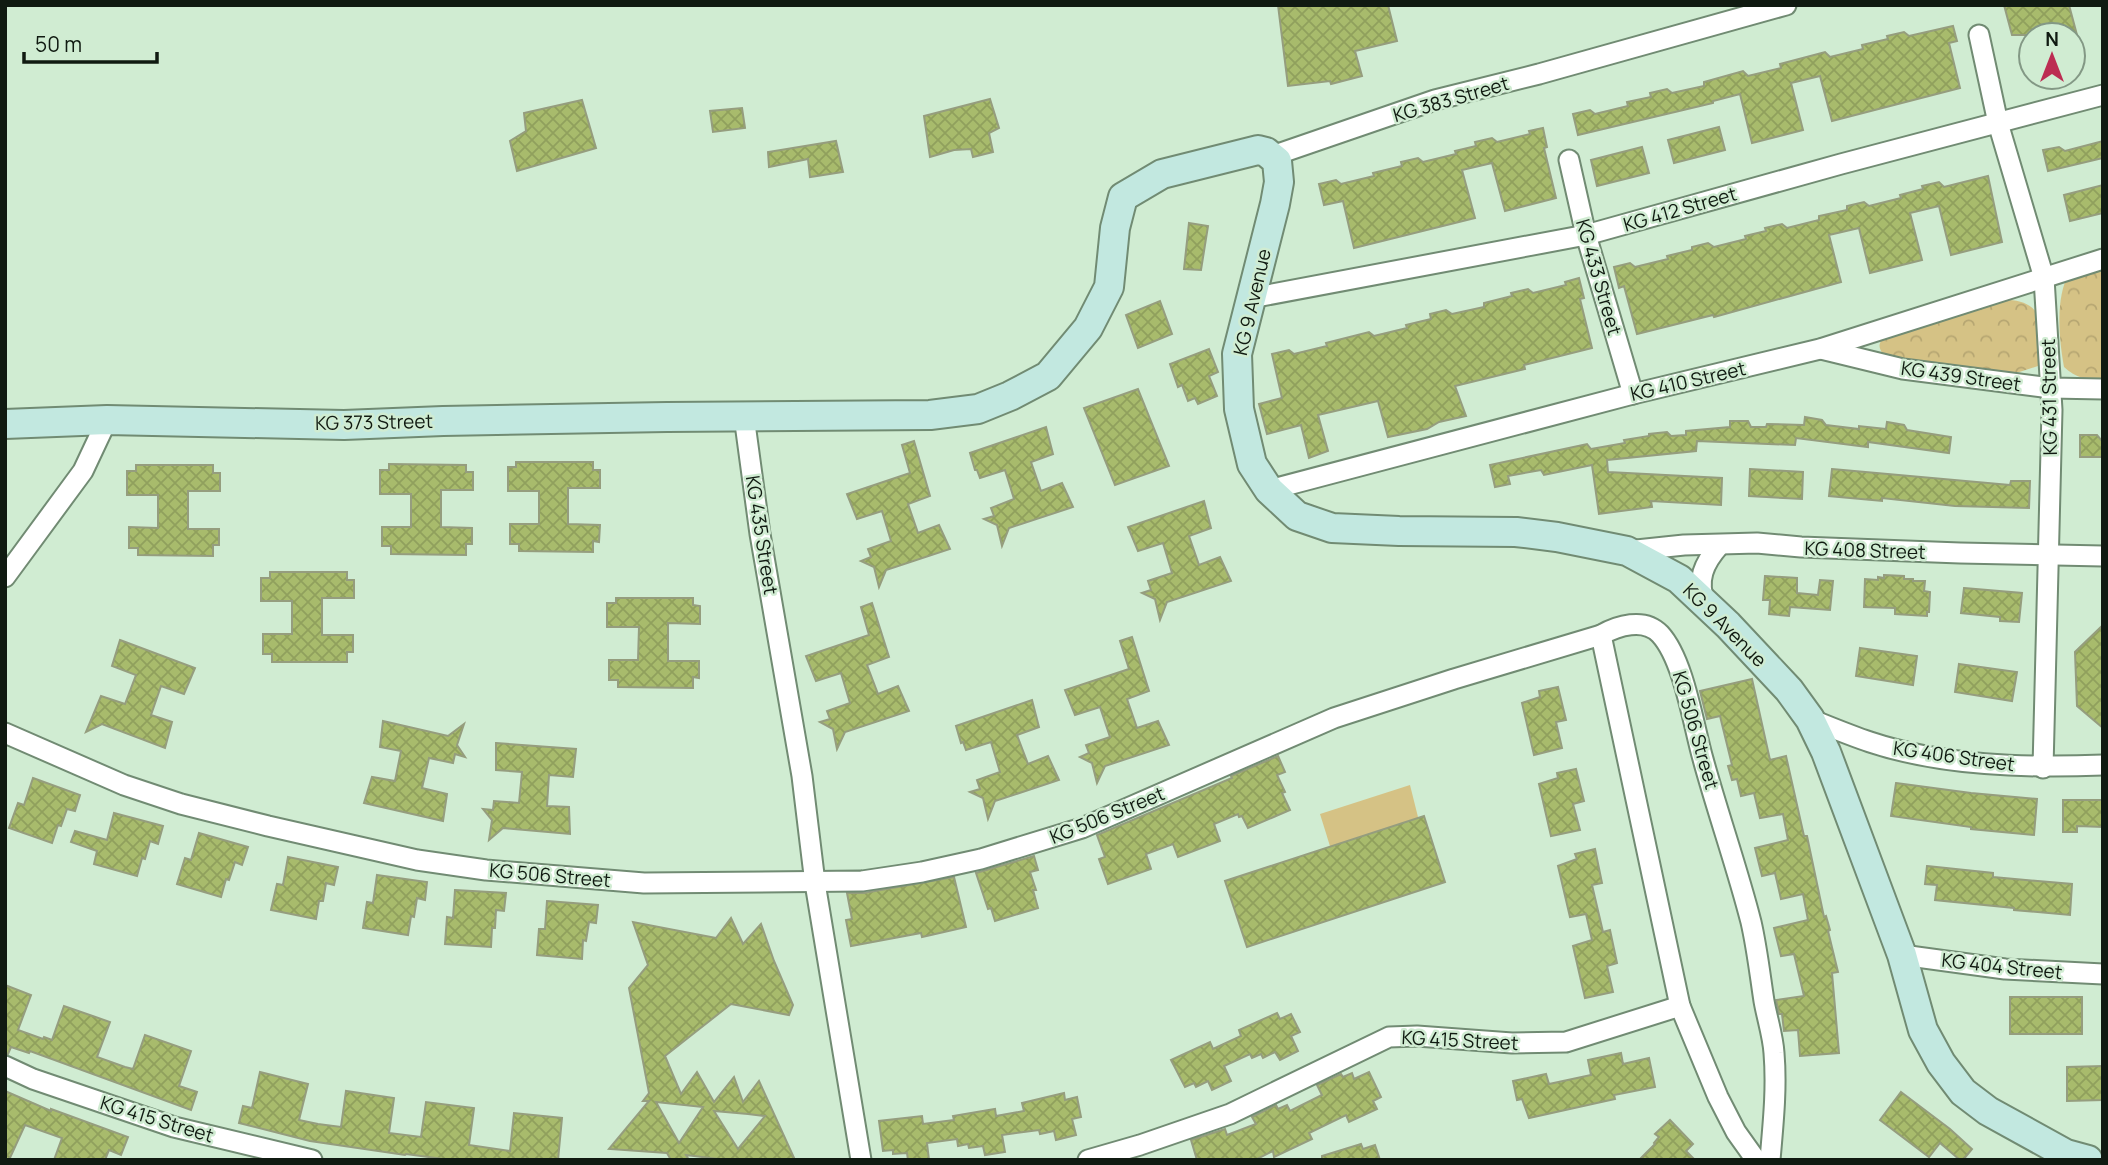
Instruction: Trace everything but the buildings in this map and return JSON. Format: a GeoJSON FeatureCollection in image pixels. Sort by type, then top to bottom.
{"type":"FeatureCollection","features":[{"type":"Feature","properties":{"kind":"main road","name":"KG 383 Street"},"geometry":{"type":"LineString","coordinates":[[744,416],[930,415],[978,409],[1010,396],[1048,376],[1087,328],[1109,287],[1115,228],[1122,197],[1162,174],[1258,150],[1272,156]]}},
{"type":"Feature","properties":{"kind":"main road","name":"KG 9 Avenue"},"geometry":{"type":"LineString","coordinates":[[1272,156],[1277,161],[1279,182],[1237,354],[1239,409],[1252,464],[1269,490],[1297,516],[1332,528],[1516,532],[1557,537],[1627,551],[1679,579],[1789,690],[1810,719],[1826,752],[1902,955],[1923,1030],[1941,1063],[1963,1092],[1988,1111],[2066,1154],[2088,1160]]}},
{"type":"Feature","properties":{"kind":"main road","name":"KG 373 Street"},"geometry":{"type":"LineString","coordinates":[[5,424],[107,420],[344,425],[744,416]]}},
{"type":"Feature","properties":{"kind":"street","name":"KG 383 Street"},"geometry":{"type":"LineString","coordinates":[[1272,156],[1435,100],[1786,5]]}},
{"type":"Feature","properties":{"kind":"street","name":"KG 431 Street"},"geometry":{"type":"LineString","coordinates":[[1979,35],[1998,123],[2044,278],[2051,388],[2043,768]]}},
{"type":"Feature","properties":{"kind":"street","name":"KG 412 Street"},"geometry":{"type":"LineString","coordinates":[[1251,298],[1586,235],[2103,95]]}},
{"type":"Feature","properties":{"kind":"street","name":"KG 433 Street"},"geometry":{"type":"LineString","coordinates":[[1569,160],[1586,235],[1633,394]]}},
{"type":"Feature","properties":{"kind":"street","name":"KG 410 Street"},"geometry":{"type":"LineString","coordinates":[[1269,490],[1633,394],[1820,349],[2103,259]]}},
{"type":"Feature","properties":{"kind":"street","name":"KG 439 Street"},"geometry":{"type":"LineString","coordinates":[[1820,349],[1903,369],[2051,388],[2103,389]]}},
{"type":"Feature","properties":{"kind":"street","name":"KG 435 Street"},"geometry":{"type":"LineString","coordinates":[[744,416],[802,776],[815,883],[861,1160]]}},
{"type":"Feature","properties":{"kind":"street"},"geometry":{"type":"LineString","coordinates":[[5,577],[83,471],[107,420]]}},
{"type":"Feature","properties":{"kind":"street","name":"KG 408 Street"},"geometry":{"type":"LineString","coordinates":[[1627,551],[1684,545],[1756,543],[1920,552],[2103,556]]}},
{"type":"Feature","properties":{"kind":"street"},"geometry":{"type":"LineString","coordinates":[[1705,603],[1700,591],[1702,576],[1707,559],[1719,545]]}},
{"type":"Feature","properties":{"kind":"street","name":"KG 506 Street"},"geometry":{"type":"LineString","coordinates":[[5,733],[124,785],[181,804],[417,860],[486,870],[644,883],[862,881],[981,859],[1082,828],[1334,718],[1601,635],[1627,624],[1653,628],[1660,634],[1676,660],[1752,925],[1774,1051],[1774,1113],[1770,1160]]}},
{"type":"Feature","properties":{"kind":"street"},"geometry":{"type":"LineString","coordinates":[[1601,635],[1680,1006],[1718,1097],[1736,1132],[1756,1160]]}},
{"type":"Feature","properties":{"kind":"street","name":"KG 406 Street"},"geometry":{"type":"LineString","coordinates":[[1810,719],[1871,743],[1972,763],[2043,768],[2103,765]]}},
{"type":"Feature","properties":{"kind":"street","name":"KG 404 Street"},"geometry":{"type":"LineString","coordinates":[[1902,955],[2005,969],[2103,974]]}},
{"type":"Feature","properties":{"kind":"street","name":"KG 415 Street"},"geometry":{"type":"LineString","coordinates":[[1088,1160],[1230,1114],[1389,1037],[1418,1036],[1512,1043],[1566,1041],[1680,1006]]}},
{"type":"Feature","properties":{"kind":"street","name":"KG 415 Street"},"geometry":{"type":"LineString","coordinates":[[5,1066],[33,1079],[174,1127],[312,1160]]}},
{"type":"Feature","properties":{"kind":"green space"},"geometry":{"type":"Polygon","coordinates":[[[2103,263],[2103,380],[2092,380],[2077,376],[2064,367],[2060,306],[2069,274],[2103,263]]]}},
{"type":"Feature","properties":{"kind":"green space"},"geometry":{"type":"Polygon","coordinates":[[[2008,300],[2021,302],[2037,313],[2042,332],[2038,366],[2007,376],[1884,356],[1880,349],[1880,342],[1884,337],[1987,303],[2008,300]]]}},
{"type":"Feature","properties":{"kind":"green space"},"geometry":{"type":"Polygon","coordinates":[[[1410,785],[1433,877],[1348,904],[1320,814],[1410,785]]]}}]}
